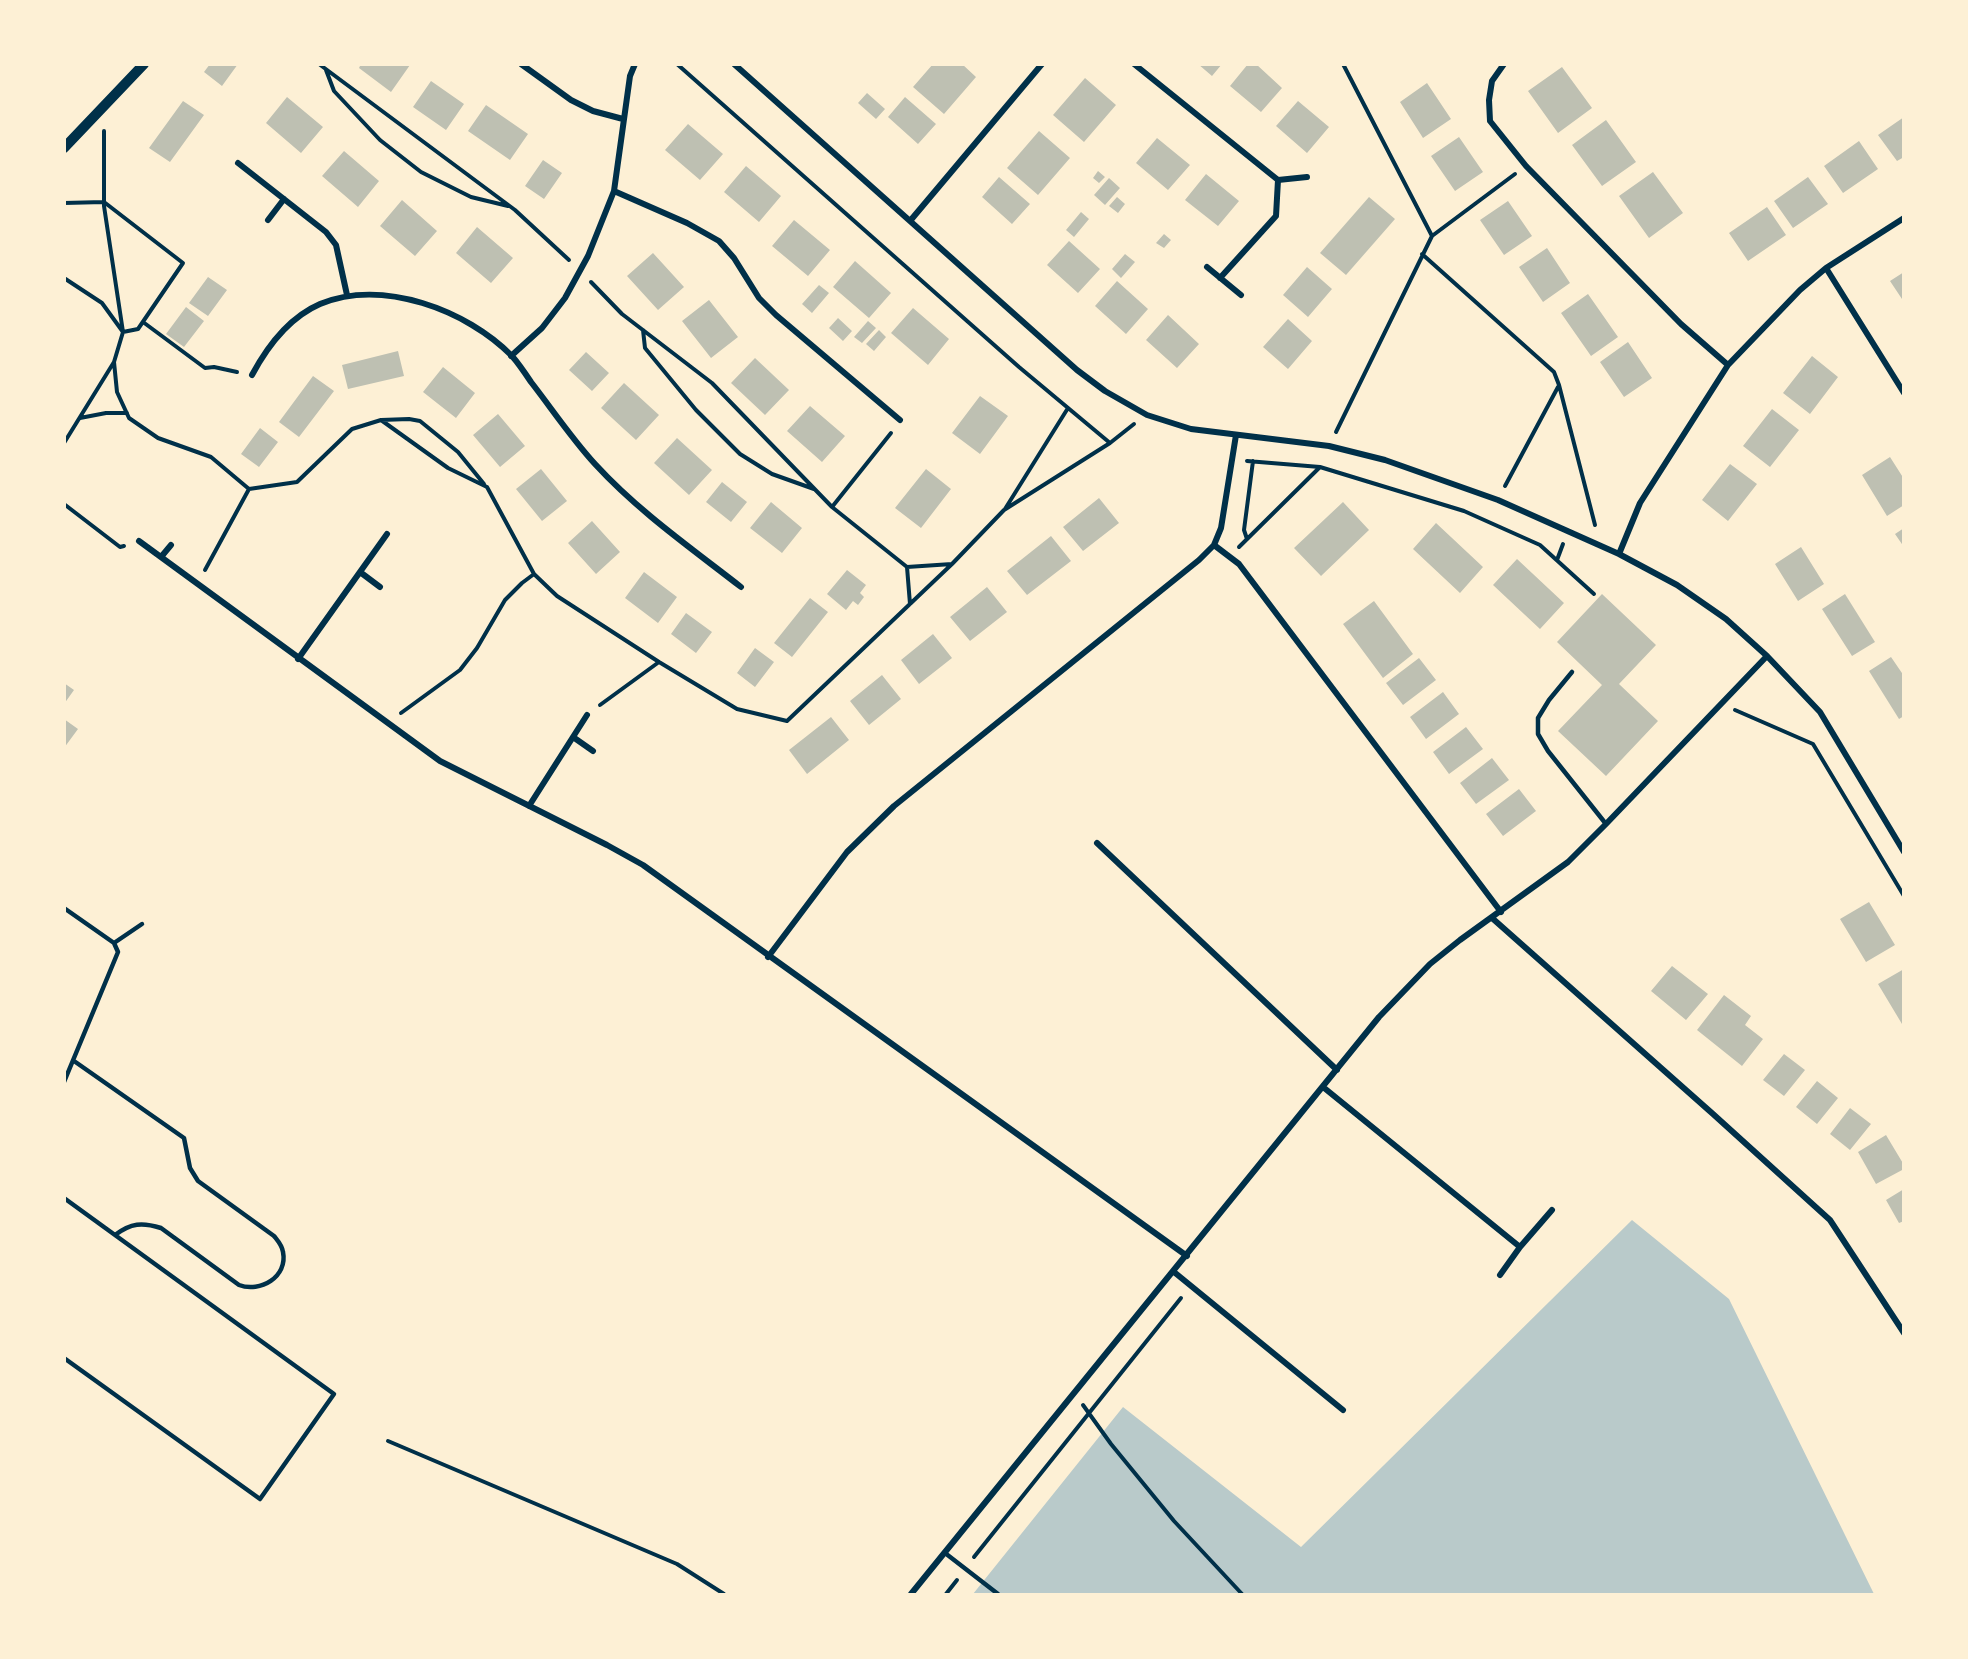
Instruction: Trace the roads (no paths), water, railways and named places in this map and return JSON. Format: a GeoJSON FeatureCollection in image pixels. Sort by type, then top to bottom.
{"type":"FeatureCollection","features":[{"type":"Feature","properties":{"kind":"street"},"geometry":{"type":"LineString","coordinates":[[64,148],[144,64]]}},
{"type":"Feature","properties":{"kind":"street"},"geometry":{"type":"LineString","coordinates":[[521,64],[571,100],[593,111],[623,119]]}},
{"type":"Feature","properties":{"kind":"street"},"geometry":{"type":"LineString","coordinates":[[511,356],[542,328],[565,298],[581,271],[614,191],[630,75],[635,64]]}},
{"type":"Feature","properties":{"kind":"street"},"geometry":{"type":"LineString","coordinates":[[734,64],[1077,370],[1105,391],[1147,415],[1191,429],[1329,446],[1385,460],[1498,500],[1619,555],[1677,585],[1726,619],[1767,656],[1820,712],[1904,852]]}},
{"type":"Feature","properties":{"kind":"street"},"geometry":{"type":"LineString","coordinates":[[910,221],[1042,64]]}},
{"type":"Feature","properties":{"kind":"street"},"geometry":{"type":"LineString","coordinates":[[1134,64],[1278,180],[1307,177]]}},
{"type":"Feature","properties":{"kind":"street"},"geometry":{"type":"LineString","coordinates":[[1504,64],[1492,81],[1489,100],[1490,121],[1526,166],[1681,324],[1728,365]]}},
{"type":"Feature","properties":{"kind":"street"},"geometry":{"type":"LineString","coordinates":[[238,163],[326,231],[336,245],[347,295]]}},
{"type":"Feature","properties":{"kind":"street"},"geometry":{"type":"LineString","coordinates":[[1220,278],[1276,216],[1278,180]]}},
{"type":"Feature","properties":{"kind":"street"},"geometry":{"type":"LineString","coordinates":[[614,191],[687,223],[719,241],[734,258],[759,298],[776,315],[900,420]]}},
{"type":"Feature","properties":{"kind":"street"},"geometry":{"type":"LineString","coordinates":[[268,220],[284,199]]}},
{"type":"Feature","properties":{"kind":"street"},"geometry":{"type":"LineString","coordinates":[[1619,555],[1640,503],[1728,365],[1800,290],[1826,268],[1904,218]]}},
{"type":"Feature","properties":{"kind":"street"},"geometry":{"type":"LineString","coordinates":[[1206,267],[1241,295]]}},
{"type":"Feature","properties":{"kind":"street"},"geometry":{"type":"LineString","coordinates":[[1826,268],[1904,393]]}},
{"type":"Feature","properties":{"kind":"street"},"geometry":{"type":"LineString","coordinates":[[252,375],[267,348],[295,321],[318,305],[347,295],[383,295],[415,301],[460,317],[511,356],[594,463],[625,494],[741,588]]}},
{"type":"Feature","properties":{"kind":"street"},"geometry":{"type":"LineString","coordinates":[[768,957],[846,852],[894,806],[1199,560],[1214,545],[1221,528],[1236,435]]}},
{"type":"Feature","properties":{"kind":"street"},"geometry":{"type":"LineString","coordinates":[[298,659],[387,534]]}},
{"type":"Feature","properties":{"kind":"street"},"geometry":{"type":"LineString","coordinates":[[139,541],[440,761],[643,865],[1187,1256]]}},
{"type":"Feature","properties":{"kind":"street"},"geometry":{"type":"LineString","coordinates":[[161,557],[171,545]]}},
{"type":"Feature","properties":{"kind":"street"},"geometry":{"type":"LineString","coordinates":[[1214,545],[1239,564],[1501,912]]}},
{"type":"Feature","properties":{"kind":"street"},"geometry":{"type":"LineString","coordinates":[[360,572],[380,587]]}},
{"type":"Feature","properties":{"kind":"street"},"geometry":{"type":"LineString","coordinates":[[911,1594],[1379,1017],[1430,964],[1568,862],[1767,656]]}},
{"type":"Feature","properties":{"kind":"street"},"geometry":{"type":"LineString","coordinates":[[529,806],[587,715]]}},
{"type":"Feature","properties":{"kind":"street"},"geometry":{"type":"LineString","coordinates":[[573,737],[593,750]]}},
{"type":"Feature","properties":{"kind":"street"},"geometry":{"type":"LineString","coordinates":[[1097,843],[1337,1070]]}},
{"type":"Feature","properties":{"kind":"street"},"geometry":{"type":"LineString","coordinates":[[1492,918],[1830,1220],[1904,1333]]}},
{"type":"Feature","properties":{"kind":"street"},"geometry":{"type":"LineString","coordinates":[[1323,1087],[1520,1247]]}},
{"type":"Feature","properties":{"kind":"street"},"geometry":{"type":"LineString","coordinates":[[1500,1275],[1520,1247],[1552,1210]]}},
{"type":"Feature","properties":{"kind":"street"},"geometry":{"type":"LineString","coordinates":[[1174,1272],[1342,1410]]}},
{"type":"Feature","properties":{"kind":"lane"},"geometry":{"type":"LineString","coordinates":[[1572,672],[1549,700],[1538,718],[1538,734],[1548,751],[1606,824]]}},
{"type":"Feature","properties":{"kind":"lane"},"geometry":{"type":"LineString","coordinates":[[64,908],[114,943],[118,952],[64,1082]]}},
{"type":"Feature","properties":{"kind":"lane"},"geometry":{"type":"LineString","coordinates":[[114,943],[142,924]]}},
{"type":"Feature","properties":{"kind":"lane"},"geometry":{"type":"LineString","coordinates":[[74,1061],[184,1138],[190,1168],[198,1181],[274,1236],[284,1254],[279,1274],[269,1283],[252,1288],[239,1285],[160,1228],[145,1223],[124,1228],[115,1235]]}},
{"type":"Feature","properties":{"kind":"lane"},"geometry":{"type":"LineString","coordinates":[[64,1198],[334,1394],[260,1499],[64,1358]]}},
{"type":"Feature","properties":{"kind":"lane"},"geometry":{"type":"LineString","coordinates":[[945,1553],[998,1594]]}}]}
